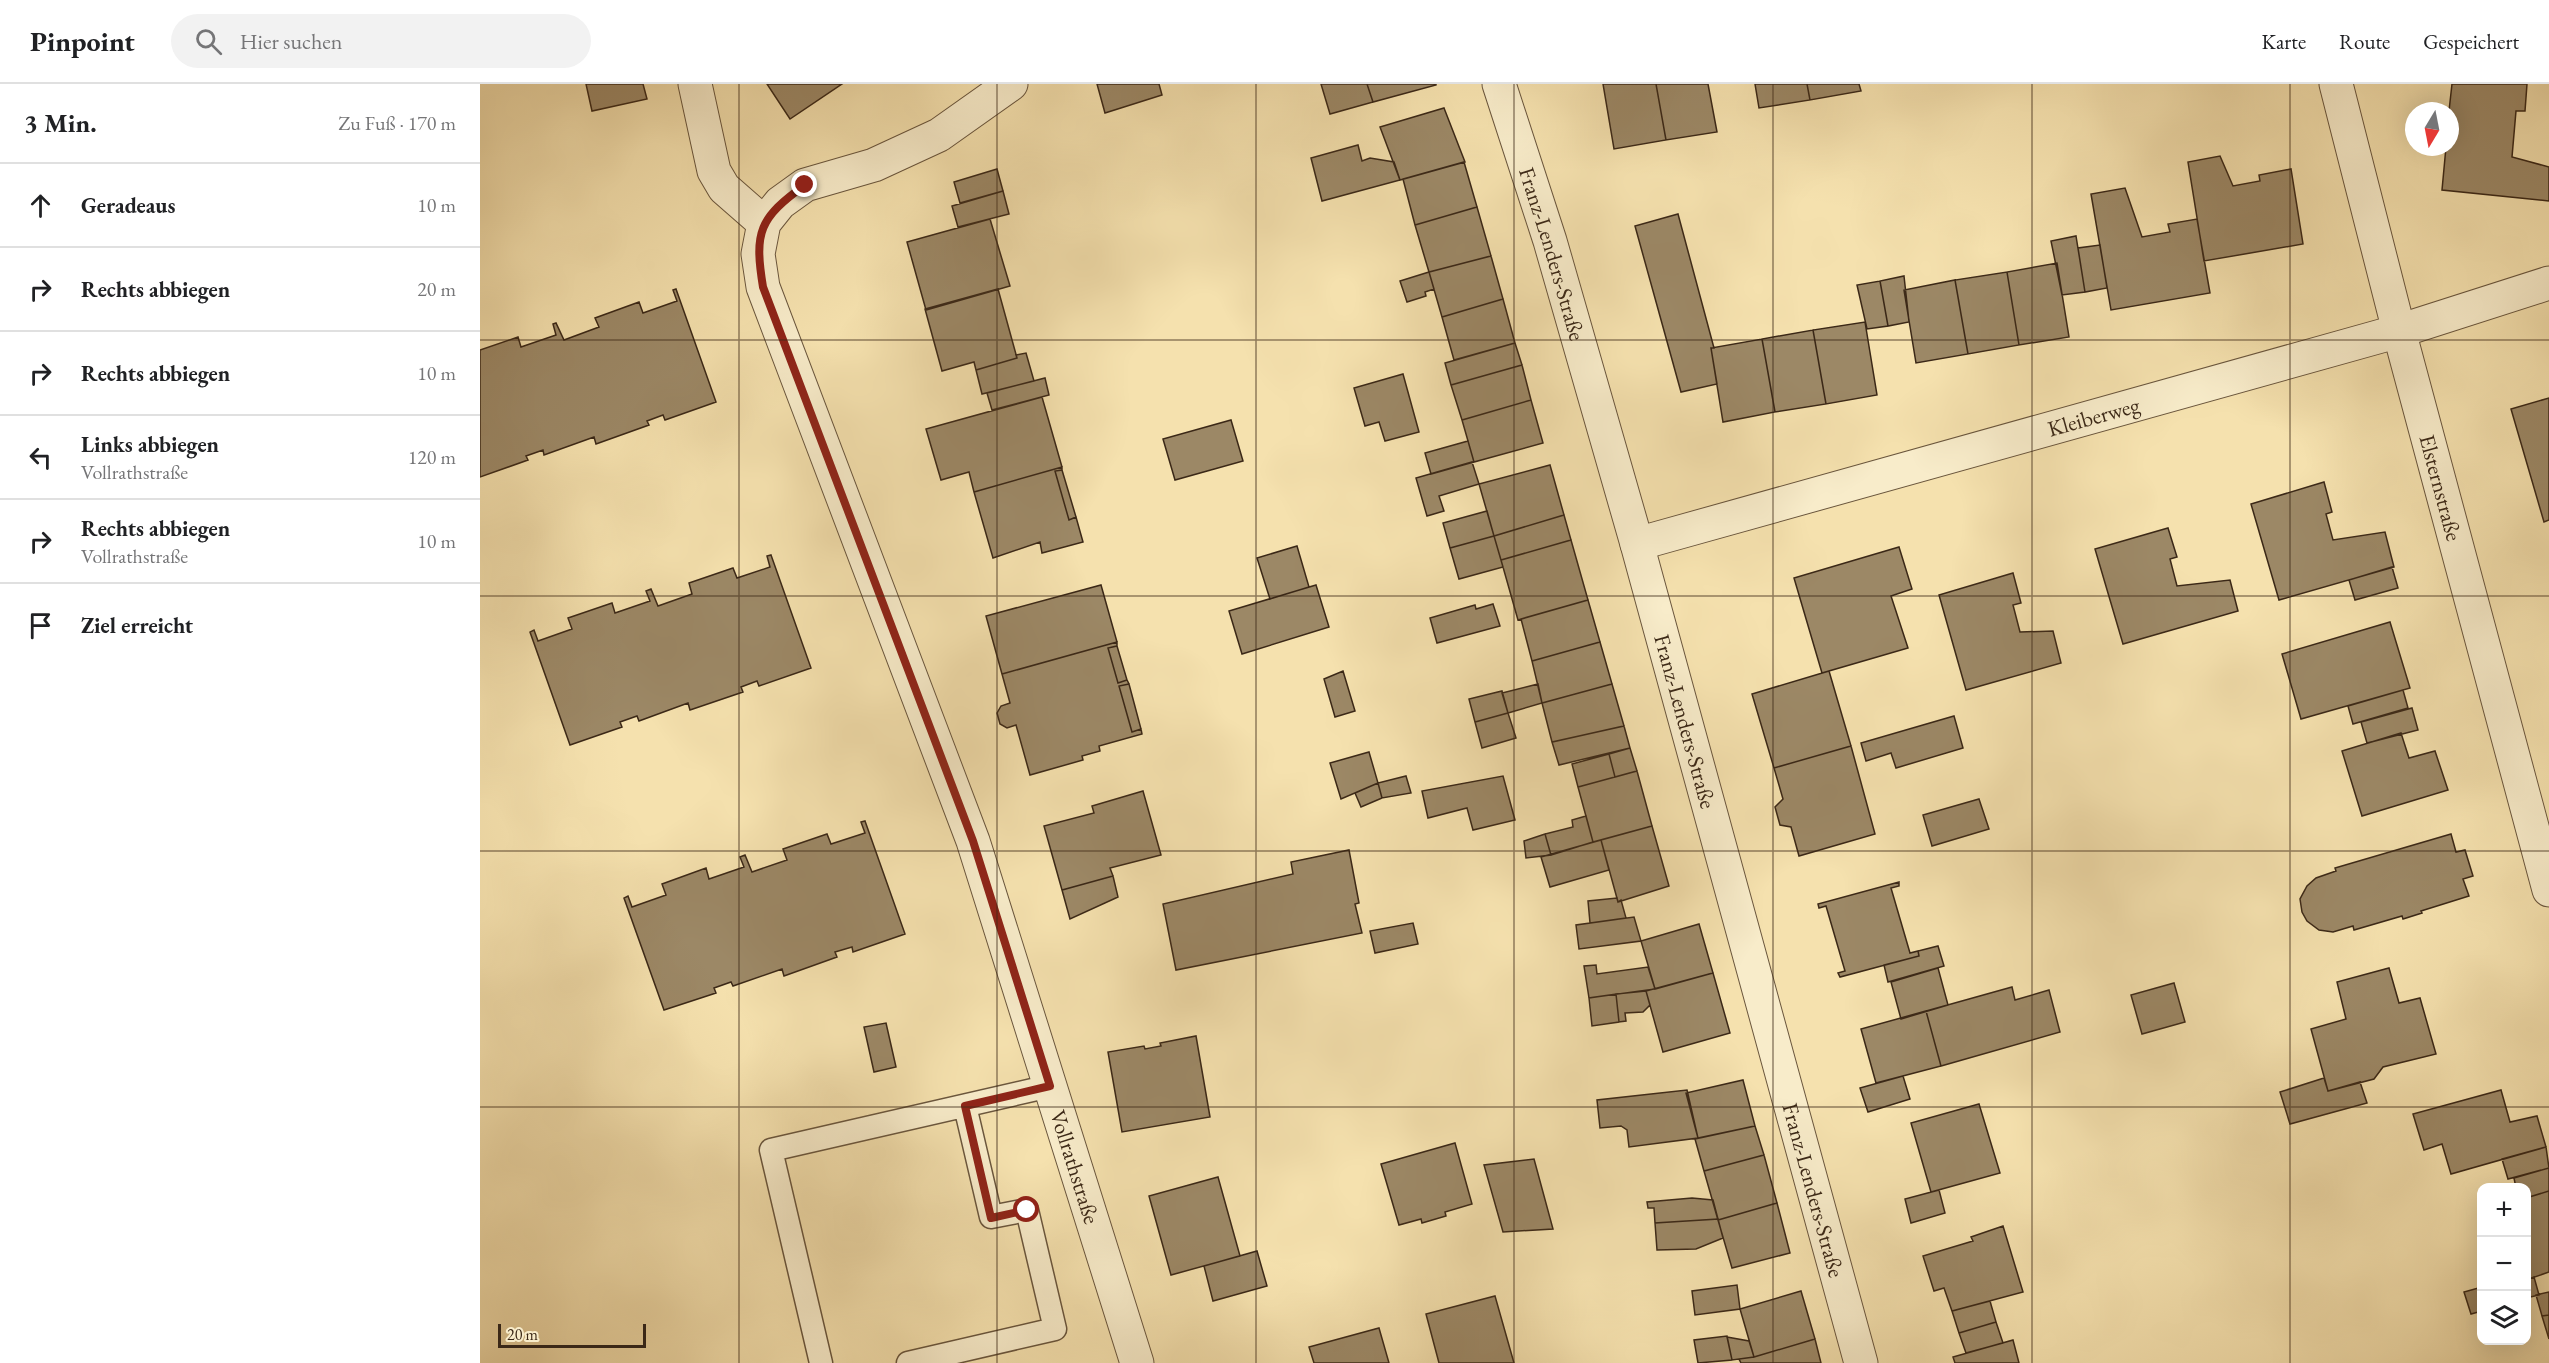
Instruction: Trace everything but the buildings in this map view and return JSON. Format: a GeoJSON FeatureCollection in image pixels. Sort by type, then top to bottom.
{"type":"FeatureCollection","features":[{"type":"Feature","properties":{"kind":"street"},"geometry":{"type":"LineString","coordinates":[[696,84],[714,171],[724,188],[764,223]]}},
{"type":"Feature","properties":{"kind":"street","name":"Vollrathstraße"},"geometry":{"type":"LineString","coordinates":[[1011,84],[939,135],[874,165],[805,185],[780,203],[764,223],[758,254],[763,287],[973,841],[1137,1363]]}},
{"type":"Feature","properties":{"kind":"street","name":"Franz-Lenders-Straße"},"geometry":{"type":"LineString","coordinates":[[1499,84],[1550,241],[1637,544],[1861,1363]]}},
{"type":"Feature","properties":{"kind":"street","name":"Elsternstraße"},"geometry":{"type":"LineString","coordinates":[[2336,84],[2399,331],[2549,890]]}},
{"type":"Feature","properties":{"kind":"street","name":"Kleiberweg"},"geometry":{"type":"LineString","coordinates":[[1637,544],[2399,331],[2549,283]]}},
{"type":"Feature","properties":{"kind":"lane"},"geometry":{"type":"LineString","coordinates":[[821,1363],[771,1150],[1050,1086]]}},
{"type":"Feature","properties":{"kind":"lane"},"geometry":{"type":"LineString","coordinates":[[908,1363],[1055,1329],[1027,1210],[991,1218],[965,1106]]}},
{"type":"Feature","properties":{"kind":"route"},"geometry":{"type":"LineString","coordinates":[[805,185],[780,203],[764,223],[758,254],[763,287],[973,841],[1050,1086],[965,1106],[991,1218],[1027,1210]]}}]}
